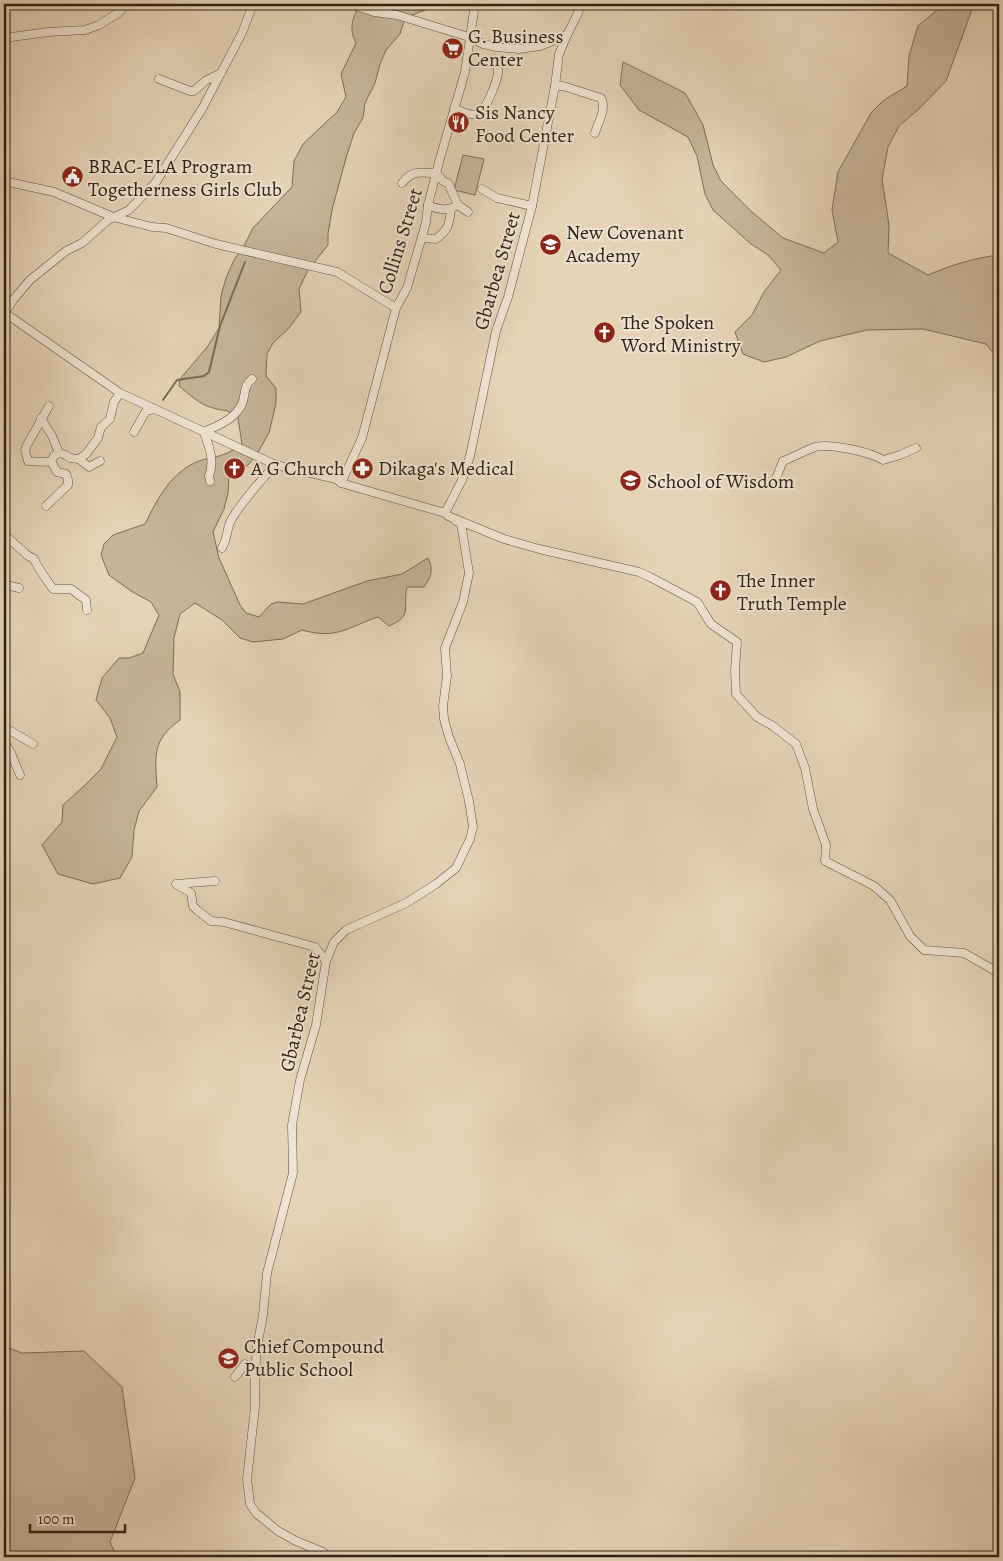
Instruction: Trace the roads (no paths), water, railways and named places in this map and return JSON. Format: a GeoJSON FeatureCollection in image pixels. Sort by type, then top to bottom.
{"type":"FeatureCollection","features":[{"type":"Feature","properties":{"kind":"street"},"geometry":{"type":"LineString","coordinates":[[4,38],[48,32],[85,30],[99,25],[118,13],[126,4]]}},
{"type":"Feature","properties":{"kind":"street"},"geometry":{"type":"LineString","coordinates":[[253,4],[242,33],[202,109],[156,182],[129,210],[113,217],[82,243],[66,251],[30,280],[4,313],[120,393],[276,465],[336,479],[341,483],[446,515],[504,539],[639,572],[697,602],[711,624],[737,642],[736,694],[757,717],[773,726],[796,744],[805,768],[813,809],[826,845],[826,861],[874,886],[890,900],[910,936],[924,950],[964,953],[999,973]]}},
{"type":"Feature","properties":{"kind":"street"},"geometry":{"type":"LineString","coordinates":[[350,4],[374,12],[397,15],[469,37],[483,44],[519,48],[540,46],[566,35]]}},
{"type":"Feature","properties":{"kind":"street","name":"Collins Street"},"geometry":{"type":"LineString","coordinates":[[341,483],[362,438],[396,308],[407,288],[422,238],[436,174],[465,72],[475,4]]}},
{"type":"Feature","properties":{"kind":"street","name":"Gbarbea Street"},"geometry":{"type":"LineString","coordinates":[[328,1557],[324,1552],[296,1541],[278,1531],[256,1513],[250,1504],[247,1479],[255,1407],[255,1373],[267,1272],[293,1173],[292,1125],[298,1089],[316,1025],[326,961],[334,942],[346,930],[406,903],[436,884],[456,868],[470,839],[473,827],[460,764],[444,719],[443,706],[447,676],[445,648],[463,602],[469,573],[461,523],[446,515],[462,480],[470,456],[496,331],[508,297],[532,206],[555,86],[558,54],[581,4]]}},
{"type":"Feature","properties":{"kind":"street"},"geometry":{"type":"LineString","coordinates":[[454,108],[470,114],[476,114],[483,110],[492,93],[498,73],[494,58]]}},
{"type":"Feature","properties":{"kind":"street"},"geometry":{"type":"LineString","coordinates":[[159,79],[194,91],[206,81],[221,73]]}},
{"type":"Feature","properties":{"kind":"street"},"geometry":{"type":"LineString","coordinates":[[555,86],[563,86],[601,98],[603,102],[602,109],[595,133]]}},
{"type":"Feature","properties":{"kind":"street"},"geometry":{"type":"LineString","coordinates":[[402,183],[410,175],[421,172],[436,174],[448,183],[455,207],[448,229],[436,239],[422,238]]}},
{"type":"Feature","properties":{"kind":"street"},"geometry":{"type":"LineString","coordinates":[[4,181],[54,192],[113,217],[152,227],[166,228],[216,244],[337,272],[396,308]]}},
{"type":"Feature","properties":{"kind":"street"},"geometry":{"type":"LineString","coordinates":[[482,189],[497,198],[532,206]]}},
{"type":"Feature","properties":{"kind":"street"},"geometry":{"type":"LineString","coordinates":[[428,205],[434,208],[455,207],[468,212]]}},
{"type":"Feature","properties":{"kind":"street"},"geometry":{"type":"LineString","coordinates":[[204,432],[228,421],[241,405],[246,384],[252,379]]}},
{"type":"Feature","properties":{"kind":"street"},"geometry":{"type":"LineString","coordinates":[[80,459],[92,447],[98,438],[101,428],[110,419],[114,402],[120,393]]}},
{"type":"Feature","properties":{"kind":"street"},"geometry":{"type":"LineString","coordinates":[[48,406],[25,450],[28,461],[48,462],[59,453]]}},
{"type":"Feature","properties":{"kind":"street"},"geometry":{"type":"LineString","coordinates":[[134,432],[146,411],[154,409]]}},
{"type":"Feature","properties":{"kind":"street"},"geometry":{"type":"LineString","coordinates":[[41,418],[52,436],[59,453]]}},
{"type":"Feature","properties":{"kind":"street"},"geometry":{"type":"LineString","coordinates":[[204,432],[210,448],[213,466],[209,476],[210,481]]}},
{"type":"Feature","properties":{"kind":"street"},"geometry":{"type":"LineString","coordinates":[[777,476],[783,461],[817,446],[858,451],[875,455],[883,460],[916,448]]}},
{"type":"Feature","properties":{"kind":"street"},"geometry":{"type":"LineString","coordinates":[[59,453],[70,458],[80,459],[89,467],[100,462]]}},
{"type":"Feature","properties":{"kind":"street"},"geometry":{"type":"LineString","coordinates":[[46,506],[68,485],[66,474],[57,472],[51,461]]}},
{"type":"Feature","properties":{"kind":"street"},"geometry":{"type":"LineString","coordinates":[[222,548],[234,516],[255,488],[276,465]]}},
{"type":"Feature","properties":{"kind":"street"},"geometry":{"type":"LineString","coordinates":[[4,534],[34,559],[53,589],[71,589],[86,600],[87,610]]}},
{"type":"Feature","properties":{"kind":"street"},"geometry":{"type":"LineString","coordinates":[[4,587],[6,585],[19,588]]}},
{"type":"Feature","properties":{"kind":"street"},"geometry":{"type":"LineString","coordinates":[[20,775],[4,741],[5,733],[11,731],[32,744]]}},
{"type":"Feature","properties":{"kind":"street"},"geometry":{"type":"LineString","coordinates":[[215,881],[176,884],[191,893],[194,906],[211,921],[224,922],[315,947],[326,961]]}},
{"type":"Feature","properties":{"kind":"street"},"geometry":{"type":"LineString","coordinates":[[235,1377],[245,1364],[255,1373]]}},
{"type":"Feature","properties":{"kind":"waterway"},"geometry":{"type":"LineString","coordinates":[[163,400],[177,380],[204,376],[209,372],[220,326],[245,262]]}},
{"type":"Feature","properties":{"kind":"place","name":"G. Business Center"},"geometry":{"type":"Point","coordinates":[452,48]}},
{"type":"Feature","properties":{"kind":"place","name":"Sis Nancy Food Center"},"geometry":{"type":"Point","coordinates":[459,123]}},
{"type":"Feature","properties":{"kind":"place","name":"BRAC-ELA Program Togetherness Girls Club"},"geometry":{"type":"Point","coordinates":[72,177]}},
{"type":"Feature","properties":{"kind":"place","name":"New Covenant Academy"},"geometry":{"type":"Point","coordinates":[550,244]}},
{"type":"Feature","properties":{"kind":"place","name":"The Spoken Word Ministry"},"geometry":{"type":"Point","coordinates":[605,333]}},
{"type":"Feature","properties":{"kind":"place","name":"A G Church"},"geometry":{"type":"Point","coordinates":[235,468]}},
{"type":"Feature","properties":{"kind":"place","name":"Dikaga's Medical"},"geometry":{"type":"Point","coordinates":[362,468]}},
{"type":"Feature","properties":{"kind":"place","name":"School of Wisdom"},"geometry":{"type":"Point","coordinates":[631,481]}},
{"type":"Feature","properties":{"kind":"place","name":"The Inner Truth Temple"},"geometry":{"type":"Point","coordinates":[721,591]}},
{"type":"Feature","properties":{"kind":"place","name":"Chief Compound Public School"},"geometry":{"type":"Point","coordinates":[228,1358]}}]}
